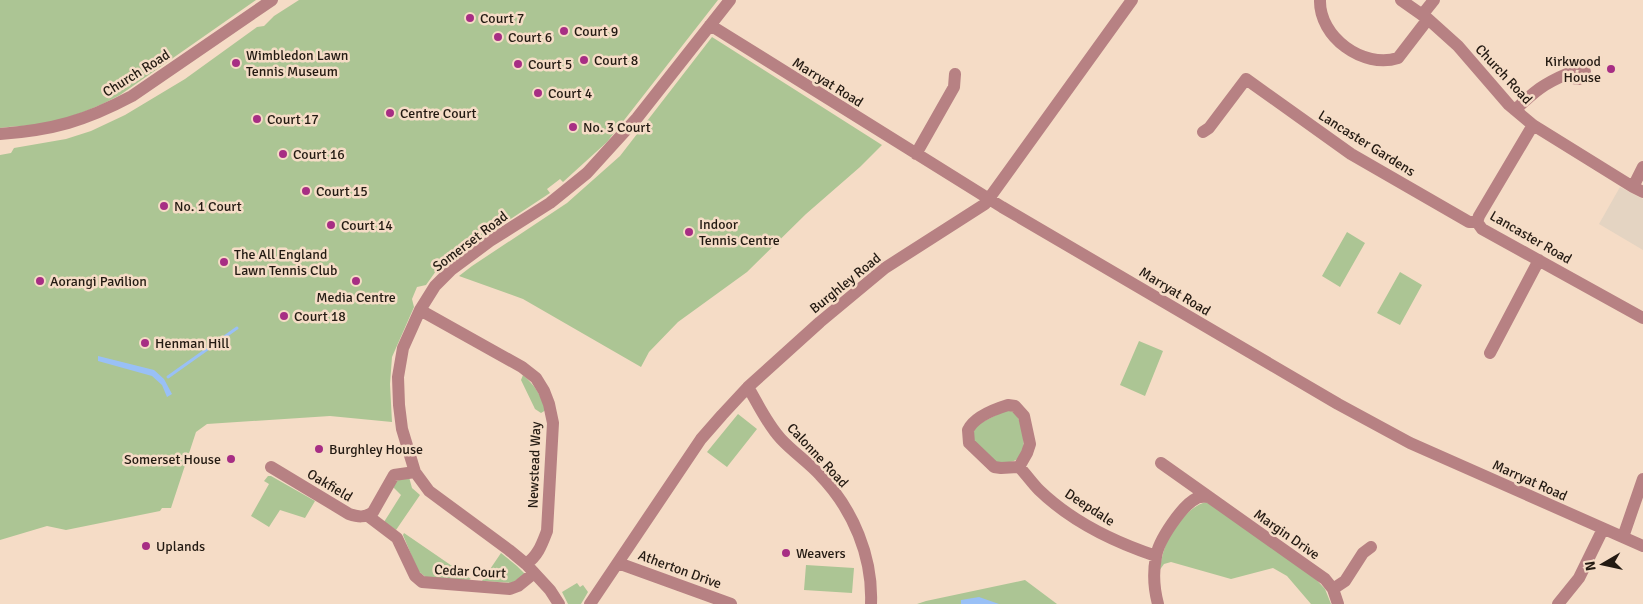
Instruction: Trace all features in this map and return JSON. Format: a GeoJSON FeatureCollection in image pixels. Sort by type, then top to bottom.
{"type":"FeatureCollection","features":[{"type":"Feature","properties":{"kind":"street","name":"Church Road"},"geometry":{"type":"LineString","coordinates":[[0,134],[32,132],[56,127],[96,114],[144,88],[272,0]]}},
{"type":"Feature","properties":{"kind":"street","name":"Somerset Road"},"geometry":{"type":"LineString","coordinates":[[559,604],[550,590],[510,550],[429,491],[415,472],[402,429],[399,405],[398,377],[403,348],[420,310],[435,286],[451,270],[490,241],[550,203],[587,173],[637,118],[730,0]]}},
{"type":"Feature","properties":{"kind":"street","name":"Burghley Road"},"geometry":{"type":"LineString","coordinates":[[590,604],[701,439],[748,387],[820,322],[885,268],[982,207],[1132,0]]}},
{"type":"Feature","properties":{"kind":"street"},"geometry":{"type":"LineString","coordinates":[[1320,0],[1321,16],[1335,38],[1346,47],[1370,60],[1381,61],[1398,58],[1434,0]]}},
{"type":"Feature","properties":{"kind":"street","name":"Church Road"},"geometry":{"type":"LineString","coordinates":[[1401,0],[1425,17],[1458,46],[1509,105],[1533,125],[1638,190]]}},
{"type":"Feature","properties":{"kind":"street","name":"Marryat Road"},"geometry":{"type":"LineString","coordinates":[[710,25],[989,199],[1330,400],[1410,443],[1643,546]]}},
{"type":"Feature","properties":{"kind":"street"},"geometry":{"type":"LineString","coordinates":[[1515,110],[1540,87],[1569,73]]}},
{"type":"Feature","properties":{"kind":"street"},"geometry":{"type":"LineString","coordinates":[[916,154],[954,86],[955,74]]}},
{"type":"Feature","properties":{"kind":"street","name":"Lancaster Gardens"},"geometry":{"type":"LineString","coordinates":[[1203,132],[1209,128],[1249,75],[1351,154],[1469,222],[1477,222]]}},
{"type":"Feature","properties":{"kind":"street","name":"Lancaster Road"},"geometry":{"type":"LineString","coordinates":[[1533,125],[1478,216],[1477,222],[1482,229],[1643,318]]}},
{"type":"Feature","properties":{"kind":"street"},"geometry":{"type":"LineString","coordinates":[[1638,190],[1643,167]]}},
{"type":"Feature","properties":{"kind":"street"},"geometry":{"type":"LineString","coordinates":[[1490,353],[1539,260]]}},
{"type":"Feature","properties":{"kind":"street","name":"Newstead Way"},"geometry":{"type":"LineString","coordinates":[[420,310],[522,367],[536,378],[544,390],[553,423],[546,531],[542,545],[532,560],[530,569]]}},
{"type":"Feature","properties":{"kind":"street","name":"Calonne Road"},"geometry":{"type":"LineString","coordinates":[[748,387],[778,435],[831,487],[849,514],[856,528],[867,561],[872,604]]}},
{"type":"Feature","properties":{"kind":"street"},"geometry":{"type":"LineString","coordinates":[[1008,405],[1020,410],[1024,416],[1030,444],[1019,466],[1001,468],[994,466],[970,443],[968,430],[970,424],[1008,405]]}},
{"type":"Feature","properties":{"kind":"street","name":"Margin Drive"},"geometry":{"type":"LineString","coordinates":[[1162,463],[1314,571],[1333,589],[1338,604]]}},
{"type":"Feature","properties":{"kind":"street","name":"Deepdale"},"geometry":{"type":"LineString","coordinates":[[1019,466],[1039,490],[1075,518],[1129,547],[1156,556]]}},
{"type":"Feature","properties":{"kind":"street","name":"Oakfield"},"geometry":{"type":"LineString","coordinates":[[271,467],[349,514],[368,516]]}},
{"type":"Feature","properties":{"kind":"street"},"geometry":{"type":"LineString","coordinates":[[368,516],[375,508],[394,475],[415,472]]}},
{"type":"Feature","properties":{"kind":"street"},"geometry":{"type":"LineString","coordinates":[[1623,537],[1643,479]]}},
{"type":"Feature","properties":{"kind":"street"},"geometry":{"type":"LineString","coordinates":[[1158,604],[1154,578],[1156,556],[1163,536],[1176,518],[1194,500],[1200,497],[1209,497]]}},
{"type":"Feature","properties":{"kind":"street","name":"Cedar Court"},"geometry":{"type":"LineString","coordinates":[[368,516],[397,538],[417,580],[424,584],[510,588],[518,586],[530,569]]}},
{"type":"Feature","properties":{"kind":"street"},"geometry":{"type":"LineString","coordinates":[[1558,604],[1579,578],[1603,529]]}},
{"type":"Feature","properties":{"kind":"street"},"geometry":{"type":"LineString","coordinates":[[1333,589],[1345,581],[1363,553],[1371,547]]}},
{"type":"Feature","properties":{"kind":"street","name":"Atherton Drive"},"geometry":{"type":"LineString","coordinates":[[618,563],[731,604]]}},
{"type":"Feature","properties":{"kind":"shaded area"},"geometry":{"type":"Polygon","coordinates":[[[1620,187],[1643,199],[1643,250],[1599,224],[1620,187]]]}},
{"type":"Feature","properties":{"kind":"green space"},"geometry":{"type":"Polygon","coordinates":[[[0,0],[256,0],[111,100],[53,122],[0,128],[0,0]]]}},
{"type":"Feature","properties":{"kind":"green space","name":"The All England Lawn Tennis Club"},"geometry":{"type":"Polygon","coordinates":[[[299,0],[718,0],[607,142],[563,182],[560,179],[547,189],[550,193],[459,253],[436,271],[426,285],[417,287],[412,299],[414,307],[392,357],[390,384],[392,422],[330,416],[207,424],[196,432],[171,508],[162,508],[160,511],[66,530],[47,526],[0,540],[0,155],[11,153],[14,148],[66,139],[91,131],[125,115],[185,79],[257,27],[264,26],[274,16],[299,0]]]}},
{"type":"Feature","properties":{"kind":"green space"},"geometry":{"type":"Polygon","coordinates":[[[712,37],[882,145],[860,167],[806,214],[747,272],[678,322],[649,352],[641,367],[523,299],[459,276],[567,203],[620,156],[712,37]]]}},
{"type":"Feature","properties":{"kind":"green space"},"geometry":{"type":"Polygon","coordinates":[[[1347,232],[1365,243],[1340,287],[1322,276],[1347,232]]]}},
{"type":"Feature","properties":{"kind":"green space"},"geometry":{"type":"Polygon","coordinates":[[[1400,272],[1422,285],[1400,325],[1377,313],[1400,272]]]}},
{"type":"Feature","properties":{"kind":"green space"},"geometry":{"type":"Polygon","coordinates":[[[1139,341],[1163,351],[1145,396],[1120,385],[1139,341]]]}},
{"type":"Feature","properties":{"kind":"green space"},"geometry":{"type":"Polygon","coordinates":[[[523,375],[542,400],[546,410],[541,413],[535,409],[521,380],[523,375]]]}},
{"type":"Feature","properties":{"kind":"green space"},"geometry":{"type":"Polygon","coordinates":[[[1006,410],[1015,412],[1018,417],[1022,430],[1023,451],[1016,460],[996,463],[972,442],[975,426],[1006,410]]]}},
{"type":"Feature","properties":{"kind":"green space"},"geometry":{"type":"Polygon","coordinates":[[[738,414],[757,429],[727,467],[707,452],[738,414]]]}},
{"type":"Feature","properties":{"kind":"green space"},"geometry":{"type":"Polygon","coordinates":[[[268,476],[315,501],[305,518],[280,510],[269,527],[251,516],[269,484],[264,481],[268,476]]]}},
{"type":"Feature","properties":{"kind":"green space"},"geometry":{"type":"Polygon","coordinates":[[[409,477],[412,488],[420,495],[396,530],[384,522],[401,495],[393,487],[396,481],[409,477]]]}},
{"type":"Feature","properties":{"kind":"green space"},"geometry":{"type":"Polygon","coordinates":[[[1207,502],[1312,575],[1325,589],[1331,604],[1311,604],[1287,576],[1273,568],[1231,579],[1171,562],[1164,564],[1159,571],[1165,547],[1176,526],[1187,513],[1200,504],[1207,502]]]}},
{"type":"Feature","properties":{"kind":"green space"},"geometry":{"type":"Polygon","coordinates":[[[404,533],[471,579],[427,578],[418,571],[403,535],[404,533]]]}},
{"type":"Feature","properties":{"kind":"green space"},"geometry":{"type":"Polygon","coordinates":[[[501,553],[525,574],[512,583],[482,581],[501,553]]]}},
{"type":"Feature","properties":{"kind":"green space"},"geometry":{"type":"Polygon","coordinates":[[[806,565],[854,568],[852,593],[804,590],[806,565]]]}},
{"type":"Feature","properties":{"kind":"green space"},"geometry":{"type":"Polygon","coordinates":[[[1025,580],[1057,604],[917,604],[926,601],[1025,580]]]}},
{"type":"Feature","properties":{"kind":"green space"},"geometry":{"type":"Polygon","coordinates":[[[577,583],[580,587],[583,585],[588,592],[581,604],[568,604],[562,592],[577,583]]]}},
{"type":"Feature","properties":{"kind":"water"},"geometry":{"type":"Polygon","coordinates":[[[98,356],[154,370],[164,379],[172,394],[167,397],[162,385],[152,376],[98,361],[98,356]]]}},
{"type":"Feature","properties":{"kind":"water"},"geometry":{"type":"Polygon","coordinates":[[[979,597],[999,604],[961,604],[961,600],[979,597]]]}},
{"type":"Feature","properties":{"kind":"waterway"},"geometry":{"type":"LineString","coordinates":[[168,377],[237,328]]}},
{"type":"Feature","properties":{"kind":"place","name":"Court 7"},"geometry":{"type":"Point","coordinates":[470,18]}},
{"type":"Feature","properties":{"kind":"place","name":"Court 9"},"geometry":{"type":"Point","coordinates":[564,31]}},
{"type":"Feature","properties":{"kind":"place","name":"Court 6"},"geometry":{"type":"Point","coordinates":[498,37]}},
{"type":"Feature","properties":{"kind":"place","name":"Court 8"},"geometry":{"type":"Point","coordinates":[584,60]}},
{"type":"Feature","properties":{"kind":"place","name":"Wimbledon Lawn Tennis Museum"},"geometry":{"type":"Point","coordinates":[236,63]}},
{"type":"Feature","properties":{"kind":"place","name":"Court 5"},"geometry":{"type":"Point","coordinates":[518,64]}},
{"type":"Feature","properties":{"kind":"place","name":"Kirkwood House"},"geometry":{"type":"Point","coordinates":[1611,69]}},
{"type":"Feature","properties":{"kind":"place","name":"Court 4"},"geometry":{"type":"Point","coordinates":[538,93]}},
{"type":"Feature","properties":{"kind":"place","name":"Centre Court"},"geometry":{"type":"Point","coordinates":[390,113]}},
{"type":"Feature","properties":{"kind":"place","name":"Court 17"},"geometry":{"type":"Point","coordinates":[257,119]}},
{"type":"Feature","properties":{"kind":"place","name":"No. 3 Court"},"geometry":{"type":"Point","coordinates":[573,127]}},
{"type":"Feature","properties":{"kind":"place","name":"Court 16"},"geometry":{"type":"Point","coordinates":[283,154]}},
{"type":"Feature","properties":{"kind":"place","name":"Court 15"},"geometry":{"type":"Point","coordinates":[306,191]}},
{"type":"Feature","properties":{"kind":"place","name":"No. 1 Court"},"geometry":{"type":"Point","coordinates":[164,206]}},
{"type":"Feature","properties":{"kind":"place","name":"Court 14"},"geometry":{"type":"Point","coordinates":[331,225]}},
{"type":"Feature","properties":{"kind":"place","name":"Indoor Tennis Centre"},"geometry":{"type":"Point","coordinates":[689,232]}},
{"type":"Feature","properties":{"kind":"place","name":"The All England Lawn Tennis Club"},"geometry":{"type":"Point","coordinates":[224,262]}},
{"type":"Feature","properties":{"kind":"place","name":"Aorangi Pavilion"},"geometry":{"type":"Point","coordinates":[40,281]}},
{"type":"Feature","properties":{"kind":"place","name":"Media Centre"},"geometry":{"type":"Point","coordinates":[356,281]}},
{"type":"Feature","properties":{"kind":"place","name":"Court 18"},"geometry":{"type":"Point","coordinates":[284,316]}},
{"type":"Feature","properties":{"kind":"place","name":"Henman Hill"},"geometry":{"type":"Point","coordinates":[145,343]}},
{"type":"Feature","properties":{"kind":"place","name":"Burghley House"},"geometry":{"type":"Point","coordinates":[319,449]}},
{"type":"Feature","properties":{"kind":"place","name":"Somerset House"},"geometry":{"type":"Point","coordinates":[231,459]}},
{"type":"Feature","properties":{"kind":"place","name":"Uplands"},"geometry":{"type":"Point","coordinates":[146,546]}},
{"type":"Feature","properties":{"kind":"place","name":"Weavers"},"geometry":{"type":"Point","coordinates":[786,553]}}]}
